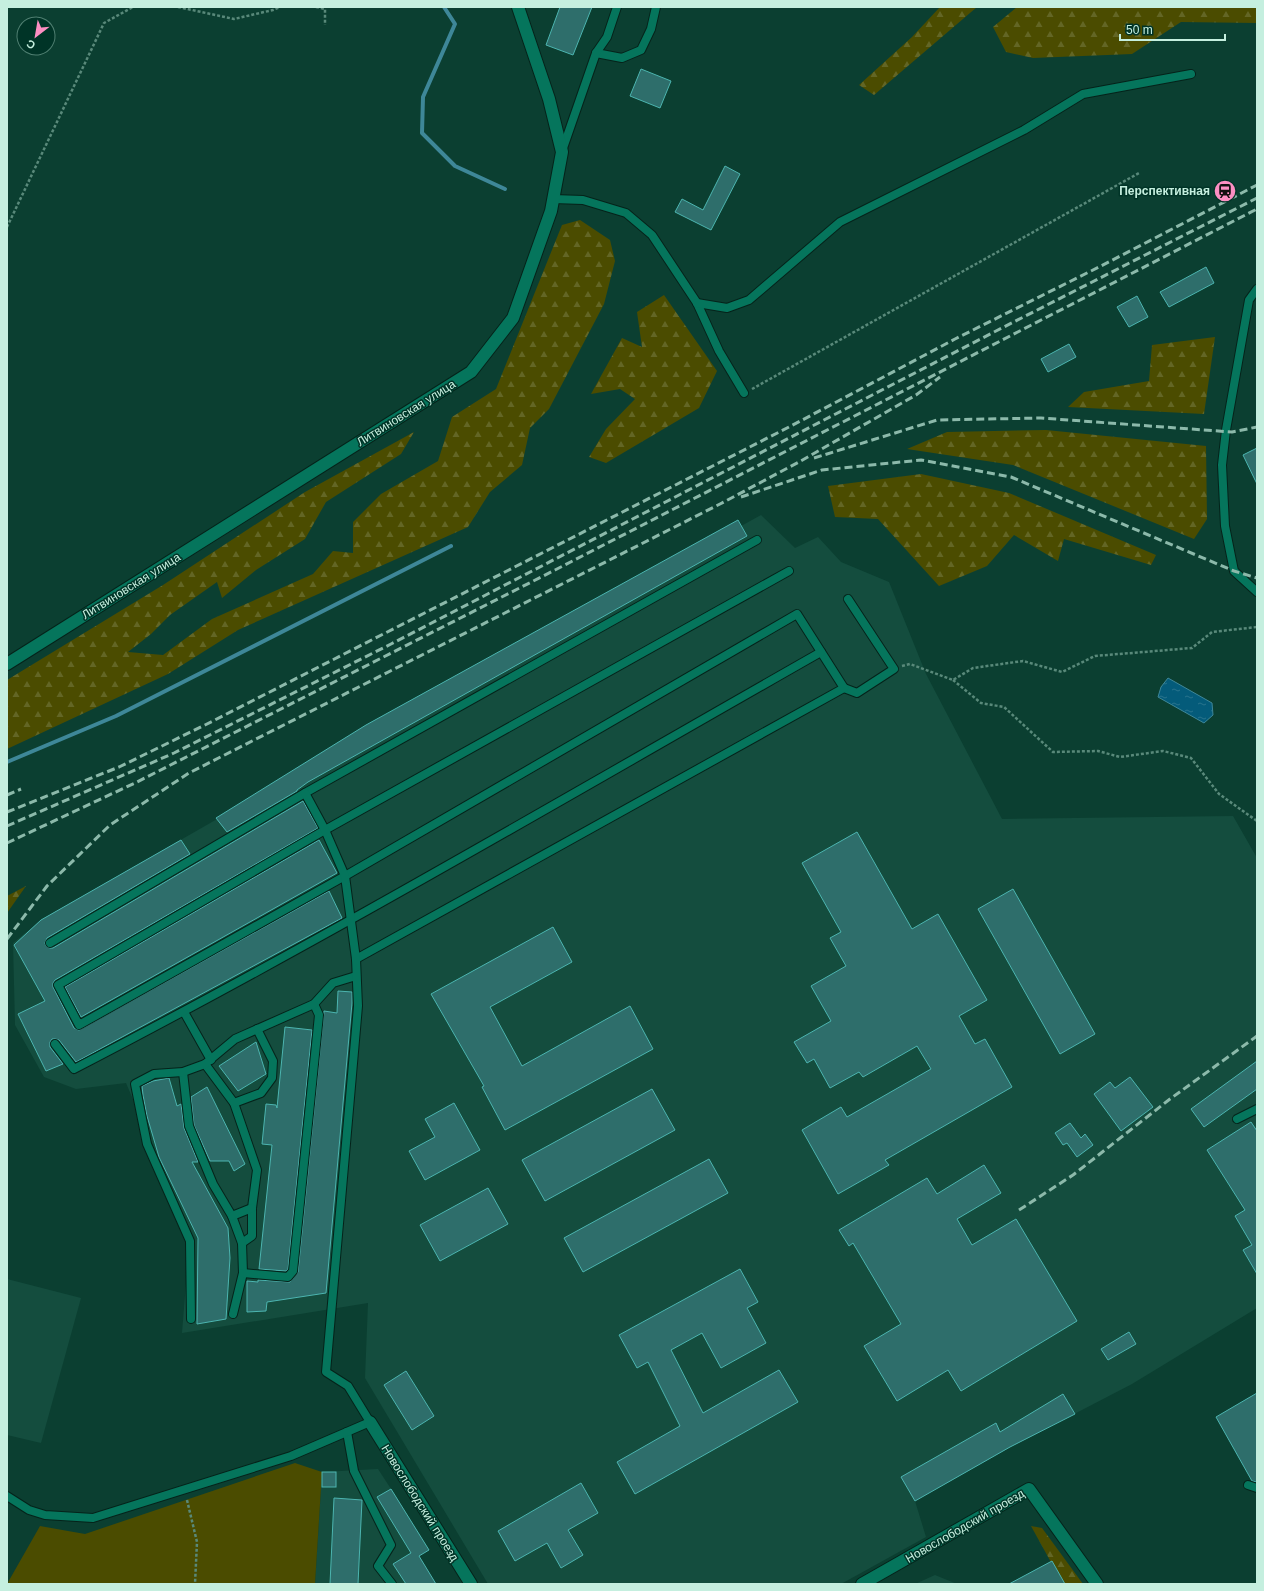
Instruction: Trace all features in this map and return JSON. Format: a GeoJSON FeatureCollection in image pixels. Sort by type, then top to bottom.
{"type":"FeatureCollection","features":[{"type":"Feature","properties":{"kind":"street","name":"Литвиновская улица"},"geometry":{"type":"LineString","coordinates":[[7,664],[471,372],[513,318],[551,211],[562,152],[549,99],[518,7]]}},
{"type":"Feature","properties":{"kind":"street","name":"Новослободский проезд"},"geometry":{"type":"LineString","coordinates":[[370,1422],[470,1584]]}},
{"type":"Feature","properties":{"kind":"street","name":"Новослободский проезд"},"geometry":{"type":"LineString","coordinates":[[862,1584],[1030,1489],[1097,1584]]}},
{"type":"Feature","properties":{"kind":"lane"},"geometry":{"type":"LineString","coordinates":[[562,152],[596,53],[607,37],[617,7]]}},
{"type":"Feature","properties":{"kind":"lane"},"geometry":{"type":"LineString","coordinates":[[596,53],[622,58],[641,50],[651,30],[656,7]]}},
{"type":"Feature","properties":{"kind":"lane"},"geometry":{"type":"LineString","coordinates":[[697,303],[727,308],[749,300],[840,222],[1024,130],[1083,94],[1192,74]]}},
{"type":"Feature","properties":{"kind":"lane"},"geometry":{"type":"LineString","coordinates":[[553,199],[583,200],[626,213],[652,235],[697,303],[719,351],[744,393]]}},
{"type":"Feature","properties":{"kind":"lane"},"geometry":{"type":"LineString","coordinates":[[1257,290],[1249,300],[1226,430],[1222,465],[1225,526],[1234,571],[1257,592]]}},
{"type":"Feature","properties":{"kind":"lane"},"geometry":{"type":"LineString","coordinates":[[50,943],[305,793],[757,540]]}},
{"type":"Feature","properties":{"kind":"lane"},"geometry":{"type":"LineString","coordinates":[[789,571],[325,830],[58,985],[79,1025],[345,876],[797,614],[844,688],[857,693],[894,669],[848,599]]}},
{"type":"Feature","properties":{"kind":"lane"},"geometry":{"type":"LineString","coordinates":[[55,1044],[74,1069],[184,1012],[351,920],[821,652]]}},
{"type":"Feature","properties":{"kind":"lane"},"geometry":{"type":"LineString","coordinates":[[356,959],[844,688]]}},
{"type":"Feature","properties":{"kind":"lane"},"geometry":{"type":"LineString","coordinates":[[7,1496],[29,1510],[45,1515],[93,1518],[290,1456],[370,1422],[348,1386],[326,1372],[358,1006],[356,959],[345,876],[325,830],[305,793]]}},
{"type":"Feature","properties":{"kind":"lane"},"geometry":{"type":"LineString","coordinates":[[191,1319],[190,1241],[147,1144],[135,1084],[154,1074],[183,1072],[208,1062],[235,1039],[314,1004],[333,983],[356,976]]}},
{"type":"Feature","properties":{"kind":"lane"},"geometry":{"type":"LineString","coordinates":[[243,1273],[288,1277],[293,1271],[319,1014],[314,1004]]}},
{"type":"Feature","properties":{"kind":"lane"},"geometry":{"type":"LineString","coordinates":[[184,1012],[208,1062],[234,1103],[257,1170],[252,1208],[252,1236],[242,1243]]}},
{"type":"Feature","properties":{"kind":"lane"},"geometry":{"type":"LineString","coordinates":[[234,1103],[261,1092],[272,1078],[273,1061],[257,1029]]}},
{"type":"Feature","properties":{"kind":"lane"},"geometry":{"type":"LineString","coordinates":[[183,1072],[189,1126],[212,1184],[232,1216],[242,1243],[243,1273],[234,1314]]}},
{"type":"Feature","properties":{"kind":"lane"},"geometry":{"type":"LineString","coordinates":[[1237,1119],[1257,1109]]}},
{"type":"Feature","properties":{"kind":"lane"},"geometry":{"type":"LineString","coordinates":[[232,1216],[252,1208]]}},
{"type":"Feature","properties":{"kind":"lane"},"geometry":{"type":"LineString","coordinates":[[347,1432],[354,1471],[391,1545],[378,1566],[392,1584]]}},
{"type":"Feature","properties":{"kind":"lane"},"geometry":{"type":"LineString","coordinates":[[1248,1485],[1257,1488]]}},
{"type":"Feature","properties":{"kind":"path"},"geometry":{"type":"LineString","coordinates":[[7,227],[104,23],[133,7]]}},
{"type":"Feature","properties":{"kind":"path"},"geometry":{"type":"LineString","coordinates":[[178,7],[234,18],[274,10],[280,7]]}},
{"type":"Feature","properties":{"kind":"path"},"geometry":{"type":"LineString","coordinates":[[316,7],[325,9],[325,25]]}},
{"type":"Feature","properties":{"kind":"path"},"geometry":{"type":"LineString","coordinates":[[744,393],[1139,173]]}},
{"type":"Feature","properties":{"kind":"path"},"geometry":{"type":"LineString","coordinates":[[952,680],[973,668],[1023,661],[1062,672],[1096,656],[1192,648],[1212,632],[1257,627]]}},
{"type":"Feature","properties":{"kind":"path"},"geometry":{"type":"LineString","coordinates":[[894,669],[910,664],[952,680],[981,703],[1004,707],[1053,752],[1098,751],[1120,756],[1163,751],[1191,758],[1219,794],[1257,821]]}},
{"type":"Feature","properties":{"kind":"path"},"geometry":{"type":"LineString","coordinates":[[185,1489],[197,1542],[195,1584]]}},
{"type":"Feature","properties":{"kind":"shaded area"},"geometry":{"type":"Polygon","coordinates":[[[761,515],[795,548],[818,537],[841,562],[889,582],[926,674],[1002,819],[1233,816],[1257,858],[1257,1308],[1132,1384],[1009,1448],[915,1501],[926,1537],[841,1584],[488,1584],[365,1378],[368,1303],[182,1333],[190,1233],[126,1083],[76,1089],[44,1077],[15,1025],[13,943],[41,920],[369,732],[761,515]]]}},
{"type":"Feature","properties":{"kind":"shaded area"},"geometry":{"type":"Polygon","coordinates":[[[7,1279],[81,1298],[41,1443],[7,1435],[7,1279]]]}},
{"type":"Feature","properties":{"kind":"shaded area"},"geometry":{"type":"Polygon","coordinates":[[[378,1469],[429,1550],[419,1556],[436,1584],[315,1584],[322,1472],[378,1469]]]}},
{"type":"Feature","properties":{"kind":"shaded area"},"geometry":{"type":"Polygon","coordinates":[[[935,1575],[957,1584],[915,1584],[935,1575]]]}},
{"type":"Feature","properties":{"kind":"green space"},"geometry":{"type":"Polygon","coordinates":[[[940,7],[977,7],[874,95],[859,85],[912,37],[940,7]]]}},
{"type":"Feature","properties":{"kind":"green space"},"geometry":{"type":"Polygon","coordinates":[[[1017,7],[1257,7],[1257,23],[1181,22],[1132,54],[1033,58],[1006,52],[993,27],[1017,7]]]}},
{"type":"Feature","properties":{"kind":"green space"},"geometry":{"type":"Polygon","coordinates":[[[580,220],[610,240],[615,261],[604,304],[549,409],[530,428],[522,465],[490,492],[468,527],[238,630],[168,674],[7,749],[7,680],[163,585],[305,492],[414,432],[401,454],[326,502],[305,539],[256,570],[222,598],[217,582],[170,615],[151,634],[128,652],[163,655],[212,619],[313,574],[333,551],[353,553],[353,522],[381,494],[438,461],[452,417],[496,389],[562,225],[580,220]]]}},
{"type":"Feature","properties":{"kind":"green space"},"geometry":{"type":"Polygon","coordinates":[[[664,295],[717,371],[699,408],[606,463],[589,457],[606,429],[635,399],[620,389],[591,394],[622,338],[642,347],[637,312],[664,295]]]}},
{"type":"Feature","properties":{"kind":"green space"},"geometry":{"type":"Polygon","coordinates":[[[1215,337],[1204,414],[1068,407],[1084,392],[1149,381],[1152,345],[1215,337]]]}},
{"type":"Feature","properties":{"kind":"green space"},"geometry":{"type":"Polygon","coordinates":[[[1046,430],[1206,446],[1207,519],[1194,539],[1013,465],[907,449],[947,432],[1046,430]]]}},
{"type":"Feature","properties":{"kind":"green space"},"geometry":{"type":"Polygon","coordinates":[[[921,474],[1009,493],[1156,555],[1151,565],[1064,539],[1058,561],[1014,535],[987,566],[939,586],[878,519],[835,517],[828,486],[921,474]]]}},
{"type":"Feature","properties":{"kind":"green space"},"geometry":{"type":"Polygon","coordinates":[[[26,886],[7,913],[7,896],[26,886]]]}},
{"type":"Feature","properties":{"kind":"green space"},"geometry":{"type":"Polygon","coordinates":[[[295,1463],[322,1472],[315,1584],[7,1584],[40,1526],[85,1534],[295,1463]]]}},
{"type":"Feature","properties":{"kind":"green space"},"geometry":{"type":"Polygon","coordinates":[[[1031,1526],[1042,1528],[1083,1584],[1063,1584],[1031,1526]]]}},
{"type":"Feature","properties":{"kind":"water"},"geometry":{"type":"Polygon","coordinates":[[[1168,678],[1212,703],[1213,715],[1204,723],[1158,697],[1161,687],[1168,678]]]}},
{"type":"Feature","properties":{"kind":"building"},"geometry":{"type":"Polygon","coordinates":[[[560,7],[592,7],[573,55],[546,45],[560,7]]]}},
{"type":"Feature","properties":{"kind":"building"},"geometry":{"type":"Polygon","coordinates":[[[641,69],[671,81],[660,108],[630,96],[641,69]]]}},
{"type":"Feature","properties":{"kind":"building"},"geometry":{"type":"Polygon","coordinates":[[[725,166],[740,174],[711,230],[675,212],[682,199],[703,210],[725,166]]]}},
{"type":"Feature","properties":{"kind":"building"},"geometry":{"type":"Polygon","coordinates":[[[1206,267],[1214,283],[1169,307],[1160,292],[1206,267]]]}},
{"type":"Feature","properties":{"kind":"building"},"geometry":{"type":"Polygon","coordinates":[[[1137,296],[1148,317],[1129,327],[1117,307],[1137,296]]]}},
{"type":"Feature","properties":{"kind":"building"},"geometry":{"type":"Polygon","coordinates":[[[1069,344],[1076,357],[1048,372],[1041,359],[1069,344]]]}},
{"type":"Feature","properties":{"kind":"building"},"geometry":{"type":"Polygon","coordinates":[[[1257,448],[1257,484],[1243,455],[1257,448]]]}},
{"type":"Feature","properties":{"kind":"building"},"geometry":{"type":"Polygon","coordinates":[[[738,520],[747,536],[308,782],[297,791],[227,832],[216,818],[366,725],[738,520]]]}},
{"type":"Feature","properties":{"kind":"building"},"geometry":{"type":"Polygon","coordinates":[[[303,801],[318,828],[55,980],[53,987],[74,1028],[79,1030],[329,891],[342,918],[76,1062],[59,1040],[52,1039],[50,1042],[50,1047],[63,1064],[46,1071],[18,1014],[45,1001],[14,945],[41,920],[181,840],[190,854],[47,938],[45,943],[46,946],[53,948],[303,801]]]}},
{"type":"Feature","properties":{"kind":"building"},"geometry":{"type":"Polygon","coordinates":[[[857,832],[912,929],[938,914],[987,1000],[959,1016],[975,1044],[985,1039],[1012,1087],[885,1160],[889,1165],[838,1194],[802,1130],[841,1107],[847,1117],[931,1069],[917,1046],[863,1077],[859,1072],[830,1088],[814,1059],[807,1063],[794,1042],[831,1021],[811,986],[846,966],[830,938],[841,932],[802,863],[857,832]]]}},
{"type":"Feature","properties":{"kind":"building"},"geometry":{"type":"Polygon","coordinates":[[[319,840],[337,873],[81,1017],[65,987],[319,840]]]}},
{"type":"Feature","properties":{"kind":"building"},"geometry":{"type":"Polygon","coordinates":[[[1013,889],[1095,1034],[1060,1054],[978,909],[1013,889]]]}},
{"type":"Feature","properties":{"kind":"building"},"geometry":{"type":"Polygon","coordinates":[[[553,927],[572,962],[490,1007],[522,1066],[630,1006],[653,1049],[505,1130],[482,1087],[484,1086],[431,994],[553,927]]]}},
{"type":"Feature","properties":{"kind":"building"},"geometry":{"type":"Polygon","coordinates":[[[338,991],[352,992],[352,1003],[326,1293],[267,1302],[266,1311],[247,1312],[247,1281],[258,1282],[258,1280],[290,1282],[298,1272],[324,1011],[337,1013],[338,991]]]}},
{"type":"Feature","properties":{"kind":"building"},"geometry":{"type":"Polygon","coordinates":[[[285,1027],[312,1030],[288,1269],[286,1271],[259,1269],[272,1145],[262,1144],[266,1104],[276,1105],[277,1108],[285,1027]]]}},
{"type":"Feature","properties":{"kind":"building"},"geometry":{"type":"Polygon","coordinates":[[[256,1042],[266,1074],[238,1091],[219,1066],[256,1042]]]}},
{"type":"Feature","properties":{"kind":"building"},"geometry":{"type":"Polygon","coordinates":[[[1257,1061],[1257,1089],[1204,1127],[1191,1109],[1257,1061]]]}},
{"type":"Feature","properties":{"kind":"building"},"geometry":{"type":"Polygon","coordinates":[[[1130,1077],[1153,1107],[1121,1131],[1094,1094],[1110,1082],[1115,1088],[1130,1077]]]}},
{"type":"Feature","properties":{"kind":"building"},"geometry":{"type":"Polygon","coordinates":[[[169,1078],[177,1106],[181,1104],[184,1128],[198,1162],[192,1162],[228,1228],[230,1258],[226,1319],[197,1324],[198,1238],[159,1157],[147,1116],[142,1086],[153,1081],[169,1078]]]}},
{"type":"Feature","properties":{"kind":"building"},"geometry":{"type":"Polygon","coordinates":[[[207,1087],[245,1164],[234,1171],[229,1161],[210,1161],[194,1125],[191,1097],[207,1087]]]}},
{"type":"Feature","properties":{"kind":"building"},"geometry":{"type":"Polygon","coordinates":[[[652,1089],[675,1130],[545,1201],[522,1160],[652,1089]]]}},
{"type":"Feature","properties":{"kind":"building"},"geometry":{"type":"Polygon","coordinates":[[[454,1103],[480,1150],[425,1180],[409,1151],[435,1137],[425,1119],[454,1103]]]}},
{"type":"Feature","properties":{"kind":"building"},"geometry":{"type":"Polygon","coordinates":[[[1251,1122],[1257,1131],[1257,1274],[1243,1250],[1252,1245],[1235,1216],[1245,1210],[1207,1150],[1251,1122]]]}},
{"type":"Feature","properties":{"kind":"building"},"geometry":{"type":"Polygon","coordinates":[[[1070,1123],[1081,1138],[1085,1134],[1093,1145],[1077,1157],[1067,1143],[1063,1145],[1055,1133],[1070,1123]]]}},
{"type":"Feature","properties":{"kind":"building"},"geometry":{"type":"Polygon","coordinates":[[[709,1159],[728,1193],[583,1272],[564,1238],[709,1159]]]}},
{"type":"Feature","properties":{"kind":"building"},"geometry":{"type":"Polygon","coordinates":[[[984,1165],[1001,1193],[957,1219],[972,1245],[1016,1219],[1077,1321],[961,1391],[948,1370],[897,1401],[864,1346],[901,1324],[853,1243],[849,1246],[839,1230],[927,1178],[937,1194],[984,1165]]]}},
{"type":"Feature","properties":{"kind":"building"},"geometry":{"type":"Polygon","coordinates":[[[488,1188],[508,1224],[440,1261],[420,1225],[488,1188]]]}},
{"type":"Feature","properties":{"kind":"building"},"geometry":{"type":"Polygon","coordinates":[[[740,1269],[758,1302],[747,1308],[766,1343],[721,1368],[702,1333],[671,1350],[703,1413],[779,1370],[798,1402],[635,1494],[617,1462],[680,1426],[648,1362],[637,1368],[619,1335],[740,1269]]]}},
{"type":"Feature","properties":{"kind":"building"},"geometry":{"type":"Polygon","coordinates":[[[1129,1332],[1136,1344],[1108,1360],[1101,1349],[1129,1332]]]}},
{"type":"Feature","properties":{"kind":"building"},"geometry":{"type":"Polygon","coordinates":[[[406,1371],[434,1416],[412,1430],[384,1385],[406,1371]]]}},
{"type":"Feature","properties":{"kind":"building"},"geometry":{"type":"Polygon","coordinates":[[[1257,1393],[1257,1482],[1252,1481],[1216,1417],[1257,1393]]]}},
{"type":"Feature","properties":{"kind":"building"},"geometry":{"type":"Polygon","coordinates":[[[1063,1394],[1075,1414],[1010,1447],[915,1501],[901,1477],[996,1423],[1000,1432],[1063,1394]]]}},
{"type":"Feature","properties":{"kind":"building"},"geometry":{"type":"Polygon","coordinates":[[[322,1472],[336,1472],[336,1487],[322,1487],[322,1472]]]}},
{"type":"Feature","properties":{"kind":"building"},"geometry":{"type":"Polygon","coordinates":[[[581,1483],[598,1513],[568,1530],[583,1555],[561,1568],[547,1543],[515,1561],[498,1531],[581,1483]]]}},
{"type":"Feature","properties":{"kind":"building"},"geometry":{"type":"Polygon","coordinates":[[[391,1489],[429,1550],[419,1556],[436,1584],[406,1584],[393,1564],[411,1553],[377,1497],[391,1489]]]}},
{"type":"Feature","properties":{"kind":"building"},"geometry":{"type":"Polygon","coordinates":[[[334,1498],[362,1500],[358,1584],[330,1584],[334,1498]]]}},
{"type":"Feature","properties":{"kind":"building"},"geometry":{"type":"Polygon","coordinates":[[[1052,1561],[1065,1584],[1009,1584],[1052,1561]]]}},
{"type":"Feature","properties":{"kind":"waterway"},"geometry":{"type":"LineString","coordinates":[[444,7],[455,24],[423,97],[422,133],[455,166],[505,189]]}},
{"type":"Feature","properties":{"kind":"waterway"},"geometry":{"type":"LineString","coordinates":[[7,762],[116,716],[451,546]]}},
{"type":"Feature","properties":{"kind":"railway"},"geometry":{"type":"LineString","coordinates":[[7,812],[119,767],[205,725],[791,426],[955,339],[1101,266],[1257,185]]}},
{"type":"Feature","properties":{"kind":"railway"},"geometry":{"type":"LineString","coordinates":[[7,826],[174,753],[391,644],[996,331],[1257,198]]}},
{"type":"Feature","properties":{"kind":"railway"},"geometry":{"type":"LineString","coordinates":[[7,843],[137,782],[555,570],[1257,209]]}},
{"type":"Feature","properties":{"kind":"railway"},"geometry":{"type":"LineString","coordinates":[[7,939],[47,886],[110,825],[189,773],[720,504],[799,462],[916,395],[940,377]]}},
{"type":"Feature","properties":{"kind":"railway"},"geometry":{"type":"LineString","coordinates":[[814,458],[937,420],[1041,418],[1232,432],[1257,427]]}},
{"type":"Feature","properties":{"kind":"railway"},"geometry":{"type":"LineString","coordinates":[[741,497],[822,470],[921,460],[1011,477],[1234,571],[1257,578]]}},
{"type":"Feature","properties":{"kind":"railway"},"geometry":{"type":"LineString","coordinates":[[7,795],[21,789]]}},
{"type":"Feature","properties":{"kind":"railway"},"geometry":{"type":"LineString","coordinates":[[1019,1210],[1073,1175],[1170,1099],[1257,1036]]}},
{"type":"Feature","properties":{"kind":"place","name":"Перспективная"},"geometry":{"type":"Point","coordinates":[1225,191]}}]}
